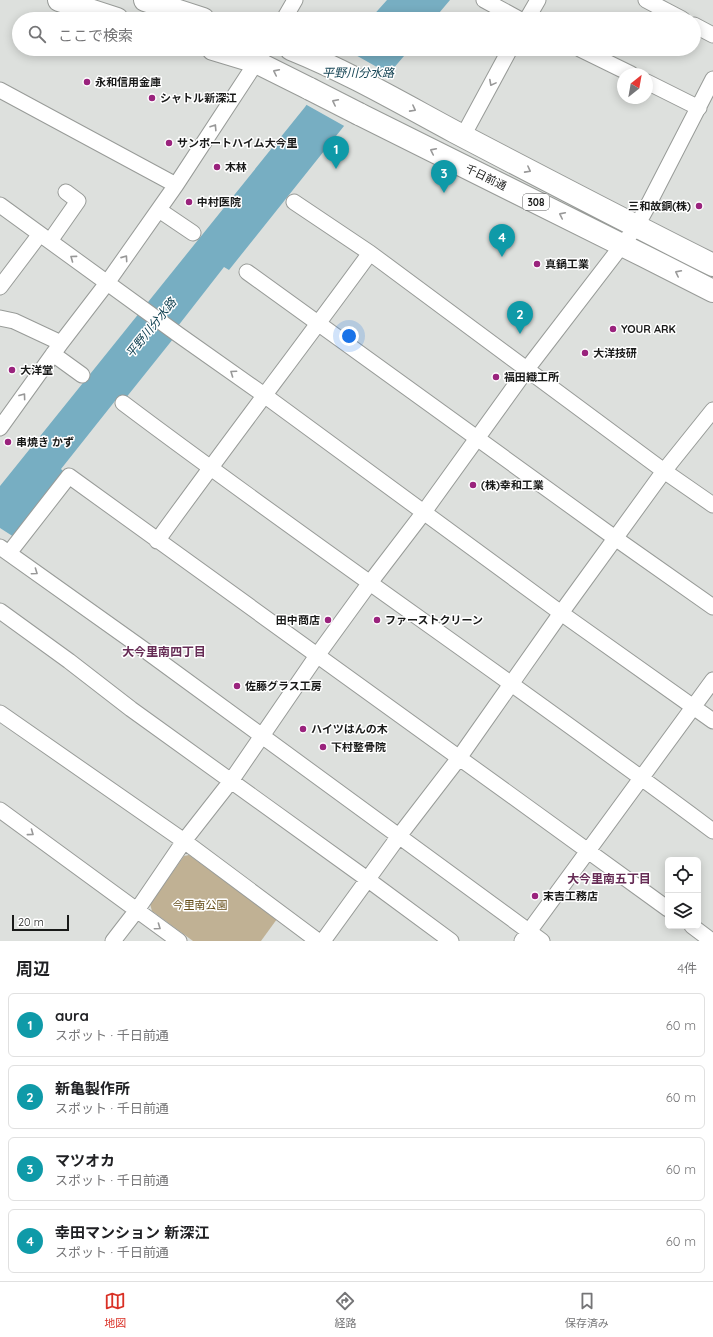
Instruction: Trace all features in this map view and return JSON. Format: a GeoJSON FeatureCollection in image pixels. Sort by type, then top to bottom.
{"type":"FeatureCollection","features":[{"type":"Feature","properties":{"kind":"highway"},"geometry":{"type":"LineString","coordinates":[[59,0],[96,12]]}},
{"type":"Feature","properties":{"kind":"highway"},"geometry":{"type":"LineString","coordinates":[[145,0],[182,12]]}},
{"type":"Feature","properties":{"kind":"highway","name":"千日前通"},"geometry":{"type":"LineString","coordinates":[[261,56],[310,89],[713,291]]}},
{"type":"Feature","properties":{"kind":"highway","name":"308"},"geometry":{"type":"LineString","coordinates":[[307,56],[378,91],[713,265]]}},
{"type":"Feature","properties":{"kind":"street"},"geometry":{"type":"LineString","coordinates":[[288,12],[295,0]]}},
{"type":"Feature","properties":{"kind":"street"},"geometry":{"type":"LineString","coordinates":[[484,0],[506,12]]}},
{"type":"Feature","properties":{"kind":"street"},"geometry":{"type":"LineString","coordinates":[[531,12],[538,0]]}},
{"type":"Feature","properties":{"kind":"street"},"geometry":{"type":"LineString","coordinates":[[646,0],[669,12]]}},
{"type":"Feature","properties":{"kind":"street"},"geometry":{"type":"LineString","coordinates":[[701,29],[713,35]]}},
{"type":"Feature","properties":{"kind":"street"},"geometry":{"type":"LineString","coordinates":[[0,428],[159,210],[261,56]]}},
{"type":"Feature","properties":{"kind":"street"},"geometry":{"type":"LineString","coordinates":[[464,136],[506,56]]}},
{"type":"Feature","properties":{"kind":"street"},"geometry":{"type":"LineString","coordinates":[[594,56],[619,68]]}},
{"type":"Feature","properties":{"kind":"street"},"geometry":{"type":"LineString","coordinates":[[113,941],[137,910],[184,841],[231,781],[316,657],[369,584],[424,512],[527,369],[623,245],[636,226],[713,78]]}},
{"type":"Feature","properties":{"kind":"street"},"geometry":{"type":"LineString","coordinates":[[653,85],[698,108]]}},
{"type":"Feature","properties":{"kind":"street"},"geometry":{"type":"LineString","coordinates":[[0,90],[176,185]]}},
{"type":"Feature","properties":{"kind":"street"},"geometry":{"type":"LineString","coordinates":[[0,287],[78,201],[66,192]]}},
{"type":"Feature","properties":{"kind":"street"},"geometry":{"type":"LineString","coordinates":[[294,202],[370,253],[713,506]]}},
{"type":"Feature","properties":{"kind":"street"},"geometry":{"type":"LineString","coordinates":[[0,205],[264,395],[560,613],[713,721]]}},
{"type":"Feature","properties":{"kind":"street"},"geometry":{"type":"LineString","coordinates":[[159,210],[193,234]]}},
{"type":"Feature","properties":{"kind":"street"},"geometry":{"type":"LineString","coordinates":[[157,541],[370,253]]}},
{"type":"Feature","properties":{"kind":"street"},"geometry":{"type":"LineString","coordinates":[[247,272],[615,538],[713,606]]}},
{"type":"Feature","properties":{"kind":"street"},"geometry":{"type":"LineString","coordinates":[[0,318],[14,321],[57,349],[82,374]]}},
{"type":"Feature","properties":{"kind":"street"},"geometry":{"type":"LineString","coordinates":[[123,403],[369,584],[642,777],[713,830]]}},
{"type":"Feature","properties":{"kind":"street"},"geometry":{"type":"LineString","coordinates":[[324,941],[367,879],[459,758],[560,613],[664,471],[713,410]]}},
{"type":"Feature","properties":{"kind":"street"},"geometry":{"type":"LineString","coordinates":[[542,941],[526,936],[399,836],[146,651],[4,550],[69,476],[316,657],[665,907]]}},
{"type":"Feature","properties":{"kind":"street"},"geometry":{"type":"LineString","coordinates":[[0,611],[69,661],[131,709],[451,941]]}},
{"type":"Feature","properties":{"kind":"street"},"geometry":{"type":"LineString","coordinates":[[526,936],[713,680]]}},
{"type":"Feature","properties":{"kind":"street"},"geometry":{"type":"LineString","coordinates":[[0,713],[184,841],[318,941]]}},
{"type":"Feature","properties":{"kind":"street"},"geometry":{"type":"LineString","coordinates":[[0,810],[179,941]]}},
{"type":"Feature","properties":{"kind":"street"},"geometry":{"type":"LineString","coordinates":[[696,929],[712,941]]}},
{"type":"Feature","properties":{"kind":"green space","name":"今里南公園"},"geometry":{"type":"Polygon","coordinates":[[[189,855],[277,919],[261,941],[193,941],[152,911],[150,904],[184,856],[189,855]]]}},
{"type":"Feature","properties":{"kind":"water"},"geometry":{"type":"Polygon","coordinates":[[[387,0],[450,0],[440,12],[376,12],[387,0]]]}},
{"type":"Feature","properties":{"kind":"water","name":"平野川分水路"},"geometry":{"type":"Polygon","coordinates":[[[340,56],[404,56],[344,126],[229,270],[224,267],[178,326],[181,329],[125,399],[115,401],[61,469],[64,472],[0,552],[0,486],[305,107],[340,56]]]}},
{"type":"Feature","properties":{"kind":"pier"},"geometry":{"type":"Polygon","coordinates":[[[338,56],[357,56],[391,75],[346,127],[305,104],[338,56]]]}},
{"type":"Feature","properties":{"kind":"pier"},"geometry":{"type":"Polygon","coordinates":[[[0,528],[14,537],[0,554],[0,528]]]}},
{"type":"Feature","properties":{"kind":"place","name":"永和信用金庫"},"geometry":{"type":"Point","coordinates":[87,82]}},
{"type":"Feature","properties":{"kind":"place","name":"シャトル新深江"},"geometry":{"type":"Point","coordinates":[152,98]}},
{"type":"Feature","properties":{"kind":"place","name":"サンポートハイム大今里"},"geometry":{"type":"Point","coordinates":[169,143]}},
{"type":"Feature","properties":{"kind":"place","name":"木林"},"geometry":{"type":"Point","coordinates":[217,167]}},
{"type":"Feature","properties":{"kind":"place","name":"aura"},"geometry":{"type":"Point","coordinates":[336,169]}},
{"type":"Feature","properties":{"kind":"place","name":"マツオカ"},"geometry":{"type":"Point","coordinates":[444,193]}},
{"type":"Feature","properties":{"kind":"place","name":"中村医院"},"geometry":{"type":"Point","coordinates":[189,202]}},
{"type":"Feature","properties":{"kind":"place","name":"三和故銅(株)"},"geometry":{"type":"Point","coordinates":[699,206]}},
{"type":"Feature","properties":{"kind":"place","name":"幸田マンション 新深江"},"geometry":{"type":"Point","coordinates":[502,257]}},
{"type":"Feature","properties":{"kind":"place","name":"真鍋工業"},"geometry":{"type":"Point","coordinates":[537,264]}},
{"type":"Feature","properties":{"kind":"place","name":"YOUR ARK"},"geometry":{"type":"Point","coordinates":[613,329]}},
{"type":"Feature","properties":{"kind":"place","name":"新亀製作所"},"geometry":{"type":"Point","coordinates":[520,334]}},
{"type":"Feature","properties":{"kind":"place","name":"大洋技研"},"geometry":{"type":"Point","coordinates":[585,353]}},
{"type":"Feature","properties":{"kind":"place","name":"大洋堂"},"geometry":{"type":"Point","coordinates":[12,370]}},
{"type":"Feature","properties":{"kind":"place","name":"福田織工所"},"geometry":{"type":"Point","coordinates":[496,377]}},
{"type":"Feature","properties":{"kind":"place","name":"串焼き かず"},"geometry":{"type":"Point","coordinates":[8,442]}},
{"type":"Feature","properties":{"kind":"place","name":"(株)幸和工業"},"geometry":{"type":"Point","coordinates":[473,485]}},
{"type":"Feature","properties":{"kind":"place","name":"田中商店"},"geometry":{"type":"Point","coordinates":[328,620]}},
{"type":"Feature","properties":{"kind":"place","name":"ファーストクリーン"},"geometry":{"type":"Point","coordinates":[377,620]}},
{"type":"Feature","properties":{"kind":"place","name":"佐藤グラス工房"},"geometry":{"type":"Point","coordinates":[237,686]}},
{"type":"Feature","properties":{"kind":"place","name":"ハイツはんの木"},"geometry":{"type":"Point","coordinates":[303,729]}},
{"type":"Feature","properties":{"kind":"place","name":"下村整骨院"},"geometry":{"type":"Point","coordinates":[323,747]}},
{"type":"Feature","properties":{"kind":"place","name":"末吉工務店"},"geometry":{"type":"Point","coordinates":[535,896]}},
{"type":"Feature","properties":{"kind":"district","name":"大今里南四丁目"},"geometry":{"type":"Point","coordinates":[164,652]}},
{"type":"Feature","properties":{"kind":"district","name":"大今里南五丁目"},"geometry":{"type":"Point","coordinates":[609,879]}}]}
